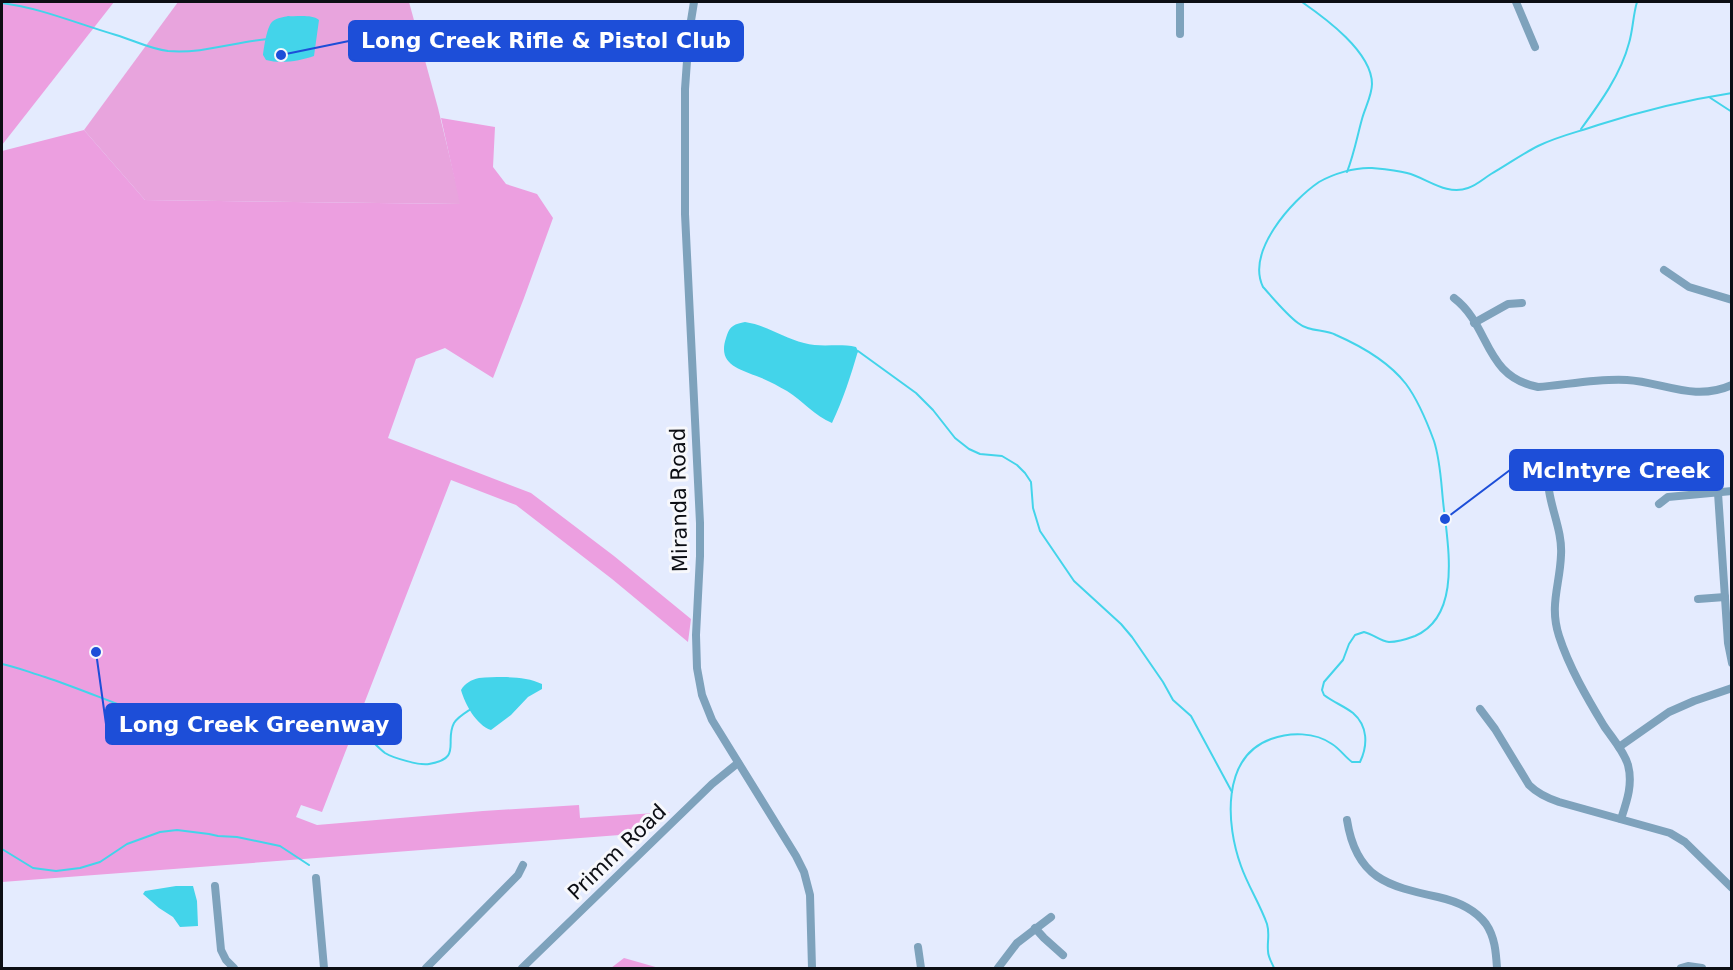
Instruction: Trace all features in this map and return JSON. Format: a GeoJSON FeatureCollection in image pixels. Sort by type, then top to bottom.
{"type":"FeatureCollection","features":[{"type":"Feature","properties":{"kind":"street","name":"Miranda Road"},"geometry":{"type":"LineString","coordinates":[[694,2],[685,89],[685,214],[700,523],[697,668],[707,708],[796,856],[806,878],[812,913],[812,969]]}},
{"type":"Feature","properties":{"kind":"street"},"geometry":{"type":"LineString","coordinates":[[1180,2],[1180,34]]}},
{"type":"Feature","properties":{"kind":"street"},"geometry":{"type":"LineString","coordinates":[[1516,2],[1535,47]]}},
{"type":"Feature","properties":{"kind":"street"},"geometry":{"type":"LineString","coordinates":[[1664,270],[1689,287],[1731,300]]}},
{"type":"Feature","properties":{"kind":"street"},"geometry":{"type":"LineString","coordinates":[[1454,298],[1463,305],[1504,372],[1525,384],[1538,387],[1627,380],[1705,393],[1720,391],[1731,385]]}},
{"type":"Feature","properties":{"kind":"street"},"geometry":{"type":"LineString","coordinates":[[1474,323],[1508,304],[1522,303]]}},
{"type":"Feature","properties":{"kind":"street"},"geometry":{"type":"LineString","coordinates":[[1549,470],[1547,484],[1562,554],[1554,616],[1559,637],[1571,667],[1628,765],[1630,786],[1621,819]]}},
{"type":"Feature","properties":{"kind":"street"},"geometry":{"type":"LineString","coordinates":[[1659,504],[1668,497],[1731,492]]}},
{"type":"Feature","properties":{"kind":"street"},"geometry":{"type":"LineString","coordinates":[[1718,493],[1731,663]]}},
{"type":"Feature","properties":{"kind":"street"},"geometry":{"type":"LineString","coordinates":[[1698,599],[1725,597]]}},
{"type":"Feature","properties":{"kind":"street"},"geometry":{"type":"LineString","coordinates":[[1619,747],[1669,712],[1731,688]]}},
{"type":"Feature","properties":{"kind":"street"},"geometry":{"type":"LineString","coordinates":[[1480,709],[1495,729],[1528,785],[1536,792],[1552,800],[1670,833],[1685,842],[1731,888]]}},
{"type":"Feature","properties":{"kind":"street","name":"Primm Road"},"geometry":{"type":"LineString","coordinates":[[522,969],[712,784],[738,763]]}},
{"type":"Feature","properties":{"kind":"street"},"geometry":{"type":"LineString","coordinates":[[1347,820],[1352,846],[1360,859],[1377,877],[1400,888],[1460,903],[1477,914],[1490,931],[1497,969]]}},
{"type":"Feature","properties":{"kind":"street"},"geometry":{"type":"LineString","coordinates":[[428,968],[518,875],[523,865]]}},
{"type":"Feature","properties":{"kind":"street"},"geometry":{"type":"LineString","coordinates":[[316,878],[324,969]]}},
{"type":"Feature","properties":{"kind":"street"},"geometry":{"type":"LineString","coordinates":[[215,886],[221,950],[234,969]]}},
{"type":"Feature","properties":{"kind":"street"},"geometry":{"type":"LineString","coordinates":[[998,969],[1017,943],[1051,917]]}},
{"type":"Feature","properties":{"kind":"street"},"geometry":{"type":"LineString","coordinates":[[1035,928],[1063,955]]}},
{"type":"Feature","properties":{"kind":"street"},"geometry":{"type":"LineString","coordinates":[[918,947],[921,969]]}},
{"type":"Feature","properties":{"kind":"street"},"geometry":{"type":"LineString","coordinates":[[1682,968],[1688,966],[1702,969]]}},
{"type":"Feature","properties":{"kind":"shaded area"},"geometry":{"type":"Polygon","coordinates":[[[2,2],[114,2],[2,145],[2,2]]]}},
{"type":"Feature","properties":{"kind":"shaded area"},"geometry":{"type":"Polygon","coordinates":[[[178,2],[409,2],[461,204],[145,200],[84,130],[178,2]]]}},
{"type":"Feature","properties":{"kind":"shaded area"},"geometry":{"type":"Polygon","coordinates":[[[441,118],[495,127],[493,167],[506,184],[537,194],[553,218],[493,378],[445,348],[416,359],[388,438],[531,493],[614,556],[691,619],[688,642],[612,579],[516,505],[451,480],[322,812],[301,805],[296,817],[317,825],[579,805],[580,818],[670,812],[646,833],[2,882],[2,151],[84,130],[145,200],[460,204],[441,118]]]}},
{"type":"Feature","properties":{"kind":"shaded area"},"geometry":{"type":"Polygon","coordinates":[[[624,958],[659,968],[611,968],[624,958]]]}},
{"type":"Feature","properties":{"kind":"water"},"geometry":{"type":"Polygon","coordinates":[[[288,16],[308,16],[319,20],[314,56],[278,62],[266,60],[263,55],[271,23],[288,16]]]}},
{"type":"Feature","properties":{"kind":"water"},"geometry":{"type":"Polygon","coordinates":[[[745,322],[804,343],[856,347],[858,351],[853,369],[832,423],[787,391],[732,365],[727,360],[724,347],[729,331],[734,325],[745,322]]]}},
{"type":"Feature","properties":{"kind":"water"},"geometry":{"type":"Polygon","coordinates":[[[479,678],[527,679],[542,684],[542,689],[528,697],[511,715],[491,730],[476,719],[461,690],[468,682],[479,678]]]}},
{"type":"Feature","properties":{"kind":"water"},"geometry":{"type":"Polygon","coordinates":[[[193,886],[197,901],[198,926],[180,927],[173,917],[143,894],[145,891],[193,886]]]}},
{"type":"Feature","properties":{"kind":"waterway"},"geometry":{"type":"LineString","coordinates":[[1302,2],[1346,37],[1356,48],[1370,72],[1371,93],[1347,172]]}},
{"type":"Feature","properties":{"kind":"waterway"},"geometry":{"type":"LineString","coordinates":[[1581,129],[1621,66],[1630,38],[1637,2]]}},
{"type":"Feature","properties":{"kind":"waterway"},"geometry":{"type":"LineString","coordinates":[[2,3],[45,12],[168,51],[206,49],[268,39]]}},
{"type":"Feature","properties":{"kind":"waterway"},"geometry":{"type":"LineString","coordinates":[[1274,968],[1268,953],[1267,924],[1244,873],[1232,831],[1232,794],[1236,776],[1243,761],[1255,748],[1271,739],[1286,735],[1302,734],[1318,737],[1335,746],[1352,762],[1360,762],[1365,742],[1362,724],[1353,713],[1324,695],[1322,690],[1324,682],[1343,660],[1355,635],[1364,632],[1392,642],[1415,636],[1429,627],[1439,615],[1445,600],[1449,566],[1437,450],[1422,411],[1406,384],[1374,355],[1336,335],[1302,326],[1284,311],[1263,287],[1259,273],[1266,243],[1274,228],[1296,201],[1319,182],[1337,174],[1365,168],[1390,170],[1414,175],[1444,188],[1460,190],[1474,185],[1532,149],[1560,137],[1648,111],[1732,93]]}},
{"type":"Feature","properties":{"kind":"waterway"},"geometry":{"type":"LineString","coordinates":[[1709,97],[1732,112]]}},
{"type":"Feature","properties":{"kind":"waterway"},"geometry":{"type":"LineString","coordinates":[[856,352],[858,351],[916,393],[955,438],[969,449],[980,454],[1002,456],[1025,473],[1031,482],[1033,508],[1040,531],[1074,581],[1121,624],[1163,682],[1173,700],[1191,716],[1232,792]]}},
{"type":"Feature","properties":{"kind":"waterway"},"geometry":{"type":"LineString","coordinates":[[2,664],[45,677],[124,707],[205,731],[237,734],[260,732],[321,714],[341,720],[357,729],[385,753],[420,764],[429,764],[446,758],[449,753],[451,730],[454,723],[471,709]]}},
{"type":"Feature","properties":{"kind":"waterway"},"geometry":{"type":"LineString","coordinates":[[2,849],[33,868],[56,871],[80,868],[100,862],[127,844],[160,832],[177,830],[237,837],[280,846],[309,865]]}},
{"type":"Feature","properties":{"kind":"place","name":"Long Creek Rifle & Pistol Club"},"geometry":{"type":"Point","coordinates":[281,55]}},
{"type":"Feature","properties":{"kind":"place","name":"McIntyre Creek"},"geometry":{"type":"Point","coordinates":[1445,519]}},
{"type":"Feature","properties":{"kind":"place","name":"Long Creek Greenway"},"geometry":{"type":"Point","coordinates":[96,652]}}]}
